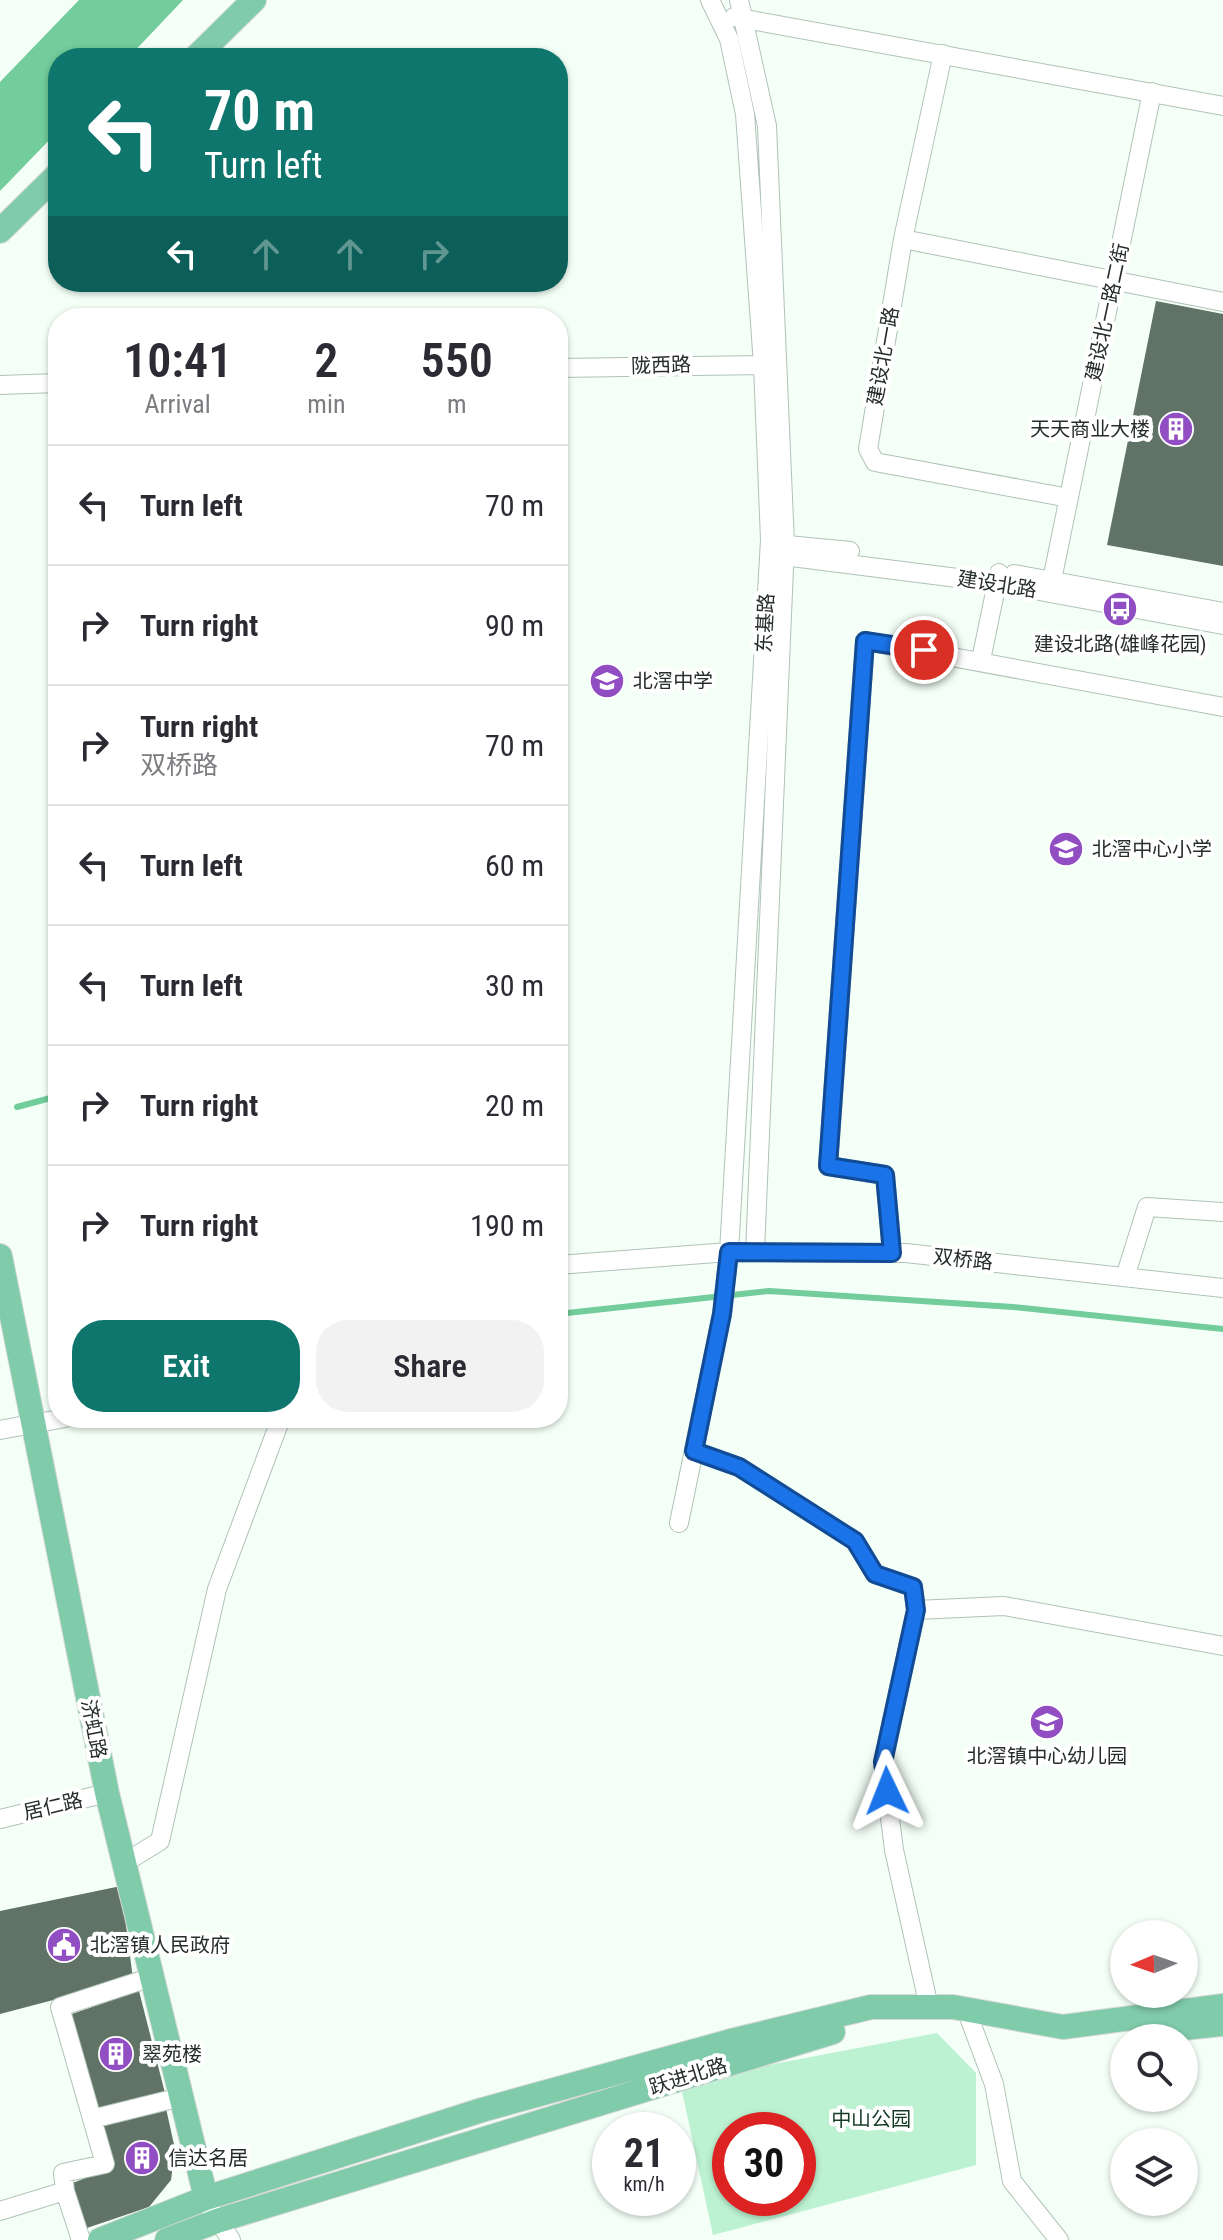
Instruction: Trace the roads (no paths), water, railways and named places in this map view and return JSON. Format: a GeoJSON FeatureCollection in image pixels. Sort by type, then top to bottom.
{"type":"FeatureCollection","features":[{"type":"Feature","properties":{"kind":"main road"},"geometry":{"type":"LineString","coordinates":[[187,48],[237,0]]}},
{"type":"Feature","properties":{"kind":"main road"},"geometry":{"type":"LineString","coordinates":[[205,48],[254,0]]}},
{"type":"Feature","properties":{"kind":"main road"},"geometry":{"type":"LineString","coordinates":[[0,231],[48,184]]}},
{"type":"Feature","properties":{"kind":"main road"},"geometry":{"type":"LineString","coordinates":[[0,247],[48,201]]}},
{"type":"Feature","properties":{"kind":"main road","name":"济虹路"},"geometry":{"type":"LineString","coordinates":[[0,1256],[107,1793],[206,2198]]}},
{"type":"Feature","properties":{"kind":"main road","name":"跃进北路"},"geometry":{"type":"LineString","coordinates":[[100,2240],[206,2198],[482,2110],[731,2041],[871,2007],[953,2007],[1063,2027],[1223,2006]]}},
{"type":"Feature","properties":{"kind":"main road","name":"跃进北路"},"geometry":{"type":"LineString","coordinates":[[167,2240],[224,2230],[864,2022],[970,2020],[1059,2042],[1223,2024]]}},
{"type":"Feature","properties":{"kind":"street","name":"东基路"},"geometry":{"type":"LineString","coordinates":[[739,0],[767,126],[777,549],[755,1252]]}},
{"type":"Feature","properties":{"kind":"street","name":"东基路"},"geometry":{"type":"LineString","coordinates":[[679,1523],[722,1314],[729,1252],[777,549],[745,114],[729,39],[713,7]]}},
{"type":"Feature","properties":{"kind":"street"},"geometry":{"type":"LineString","coordinates":[[713,7],[745,20],[1223,106]]}},
{"type":"Feature","properties":{"kind":"street","name":"建设北一路"},"geometry":{"type":"LineString","coordinates":[[943,54],[903,239],[868,449],[875,462],[1069,498]]}},
{"type":"Feature","properties":{"kind":"street","name":"建设北一路二街"},"geometry":{"type":"LineString","coordinates":[[1052,580],[1152,92]]}},
{"type":"Feature","properties":{"kind":"street"},"geometry":{"type":"LineString","coordinates":[[903,239],[1223,302]]}},
{"type":"Feature","properties":{"kind":"street","name":"陇西路"},"geometry":{"type":"LineString","coordinates":[[568,368],[763,365]]}},
{"type":"Feature","properties":{"kind":"street"},"geometry":{"type":"LineString","coordinates":[[0,385],[48,383]]}},
{"type":"Feature","properties":{"kind":"street","name":"建设北路"},"geometry":{"type":"LineString","coordinates":[[777,549],[998,577],[1052,580],[1223,612]]}},
{"type":"Feature","properties":{"kind":"street"},"geometry":{"type":"LineString","coordinates":[[981,660],[998,577]]}},
{"type":"Feature","properties":{"kind":"street","name":"建设北路"},"geometry":{"type":"LineString","coordinates":[[998,577],[1223,625]]}},
{"type":"Feature","properties":{"kind":"street"},"geometry":{"type":"LineString","coordinates":[[892,1253],[885,1175],[828,1166],[865,641],[1223,707]]}},
{"type":"Feature","properties":{"kind":"street"},"geometry":{"type":"LineString","coordinates":[[1125,1277],[1147,1207],[1223,1212]]}},
{"type":"Feature","properties":{"kind":"street","name":"双桥路"},"geometry":{"type":"LineString","coordinates":[[568,1264],[729,1252],[892,1253],[1223,1288]]}},
{"type":"Feature","properties":{"kind":"street"},"geometry":{"type":"LineString","coordinates":[[0,1430],[48,1422]]}},
{"type":"Feature","properties":{"kind":"street"},"geometry":{"type":"LineString","coordinates":[[124,1863],[160,1841],[217,1589],[277,1428]]}},
{"type":"Feature","properties":{"kind":"street"},"geometry":{"type":"LineString","coordinates":[[694,1451],[739,1467],[855,1541],[875,1574],[913,1587],[916,1610],[883,1762],[894,1850],[929,2007]]}},
{"type":"Feature","properties":{"kind":"street"},"geometry":{"type":"LineString","coordinates":[[916,1610],[1004,1606],[1223,1646]]}},
{"type":"Feature","properties":{"kind":"street","name":"居仁路"},"geometry":{"type":"LineString","coordinates":[[0,1819],[107,1793]]}},
{"type":"Feature","properties":{"kind":"street"},"geometry":{"type":"LineString","coordinates":[[81,2240],[65,2191],[63,2173],[105,2164],[60,2007],[152,1977]]}},
{"type":"Feature","properties":{"kind":"street"},"geometry":{"type":"LineString","coordinates":[[970,2020],[994,2084],[1012,2181],[1059,2240]]}},
{"type":"Feature","properties":{"kind":"street"},"geometry":{"type":"LineString","coordinates":[[92,2119],[181,2097]]}},
{"type":"Feature","properties":{"kind":"street"},"geometry":{"type":"LineString","coordinates":[[0,2211],[65,2191]]}},
{"type":"Feature","properties":{"kind":"street"},"geometry":{"type":"LineString","coordinates":[[206,2198],[224,2230]]}},
{"type":"Feature","properties":{"kind":"waterway"},"geometry":{"type":"LineString","coordinates":[[17,1107],[48,1099]]}},
{"type":"Feature","properties":{"kind":"waterway"},"geometry":{"type":"LineString","coordinates":[[568,1313],[769,1291],[1013,1307],[1223,1329]]}},
{"type":"Feature","properties":{"kind":"place","name":"天天商业大楼"},"geometry":{"type":"Point","coordinates":[1176,429]}},
{"type":"Feature","properties":{"kind":"place","name":"建设北路(雄峰花园)"},"geometry":{"type":"Point","coordinates":[1120,609]}},
{"type":"Feature","properties":{"kind":"place","name":"北滘中学"},"geometry":{"type":"Point","coordinates":[607,681]}},
{"type":"Feature","properties":{"kind":"place","name":"北滘中心小学"},"geometry":{"type":"Point","coordinates":[1066,849]}},
{"type":"Feature","properties":{"kind":"place","name":"北滘镇中心幼儿园"},"geometry":{"type":"Point","coordinates":[1047,1722]}},
{"type":"Feature","properties":{"kind":"place","name":"北滘镇人民政府"},"geometry":{"type":"Point","coordinates":[64,1945]}},
{"type":"Feature","properties":{"kind":"place","name":"翠苑楼"},"geometry":{"type":"Point","coordinates":[116,2054]}},
{"type":"Feature","properties":{"kind":"place","name":"信达名居"},"geometry":{"type":"Point","coordinates":[142,2158]}},
{"type":"Feature","properties":{"kind":"park label","name":"中山公园"},"geometry":{"type":"Point","coordinates":[871,2119]}}]}
